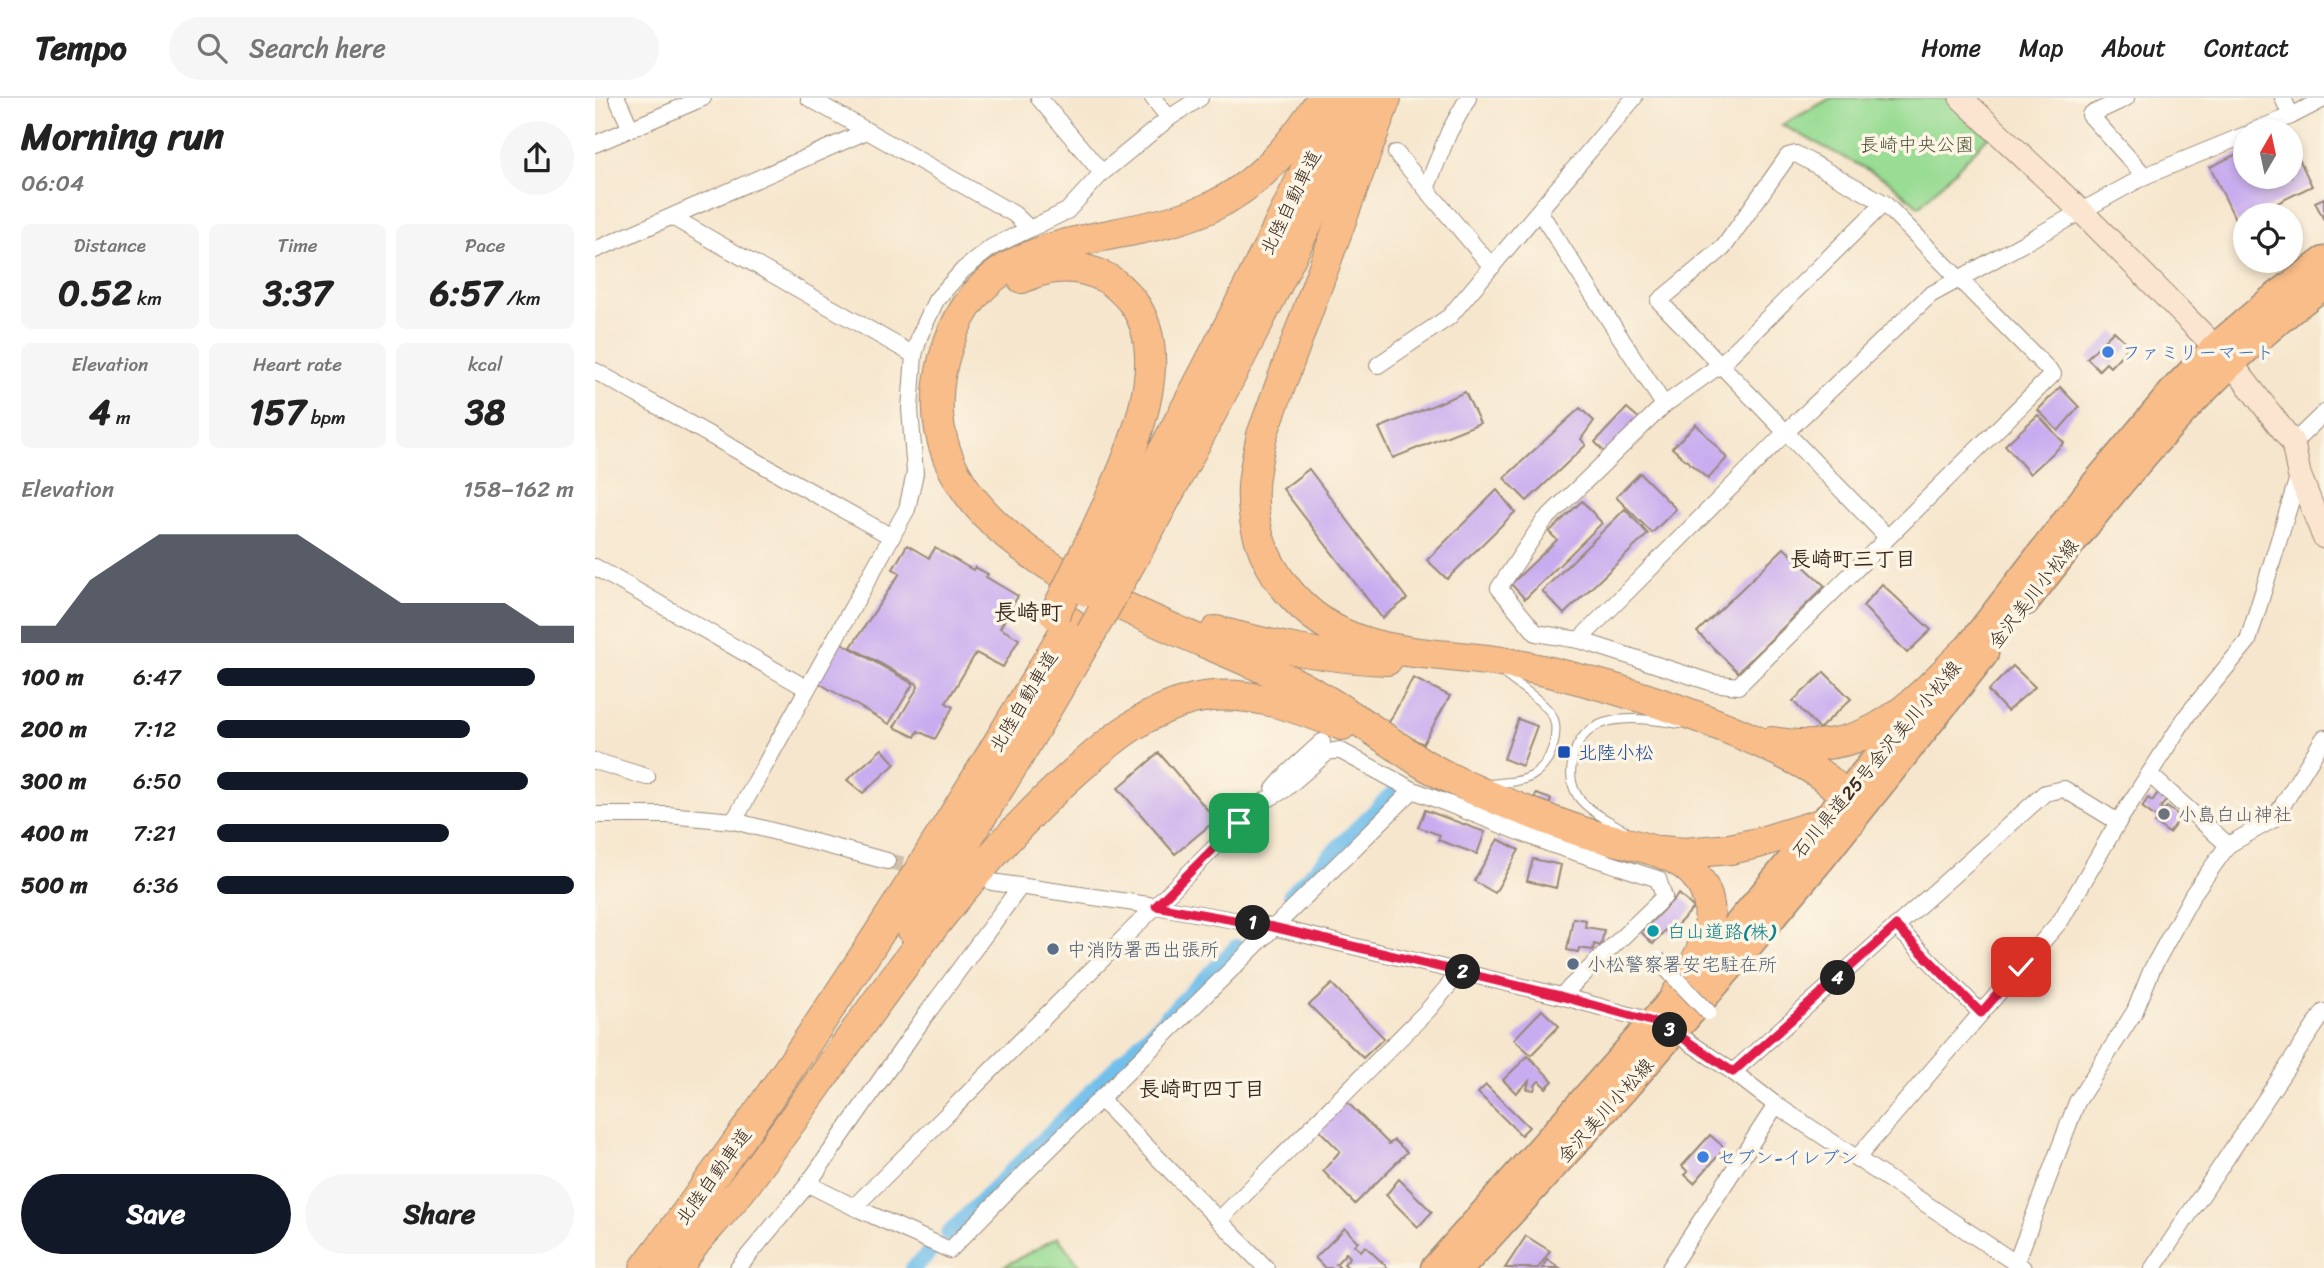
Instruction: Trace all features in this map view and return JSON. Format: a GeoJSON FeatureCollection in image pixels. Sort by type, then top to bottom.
{"type":"FeatureCollection","features":[{"type":"Feature","properties":{"kind":"highway"},"geometry":{"type":"LineString","coordinates":[[1322,98],[1305,126],[1263,173],[1238,192],[1211,207],[1180,219],[1101,235],[1041,251],[1013,263],[991,279],[972,297],[948,343],[941,368],[938,395],[939,424],[945,451],[958,478],[984,512],[1023,547],[1095,594],[1296,683],[1364,723],[1419,777]]}},
{"type":"Feature","properties":{"kind":"highway","name":"北陸自動車道"},"geometry":{"type":"LineString","coordinates":[[677,1268],[789,1113],[952,866],[1072,623],[1247,291],[1339,98]]}},
{"type":"Feature","properties":{"kind":"highway","name":"北陸自動車道"},"geometry":{"type":"LineString","coordinates":[[1115,542],[1201,434],[1269,304],[1366,98]]}},
{"type":"Feature","properties":{"kind":"highway"},"geometry":{"type":"LineString","coordinates":[[1386,98],[1262,435],[1256,461],[1253,489],[1258,535],[1267,561],[1280,583],[1298,603],[1320,620],[1370,644],[1522,666],[1632,693],[1765,741],[1805,746],[1844,743],[1896,717],[1966,651]]}},
{"type":"Feature","properties":{"kind":"highway"},"geometry":{"type":"LineString","coordinates":[[1072,623],[1115,542],[1144,404],[1149,364],[1146,330],[1138,309],[1125,293],[1109,279],[1091,270],[1052,267],[1014,281],[997,294],[981,312],[970,331],[960,353],[955,375],[954,421],[960,445],[982,487],[1000,509],[1029,534],[1070,562],[1131,596],[1210,629],[1283,648],[1331,656],[1387,660],[1475,659]]}},
{"type":"Feature","properties":{"kind":"highway","name":"北陸自動車道"},"geometry":{"type":"LineString","coordinates":[[645,1268],[769,1098],[926,862],[1072,623]]}},
{"type":"Feature","properties":{"kind":"highway"},"geometry":{"type":"LineString","coordinates":[[699,1238],[746,1184],[871,1009],[963,890],[1029,815],[1126,729],[1171,705],[1195,698],[1243,696],[1330,720],[1419,777],[1465,786],[1585,833],[1681,861],[1702,883],[1707,896],[1709,928],[1705,944],[1675,997]]}},
{"type":"Feature","properties":{"kind":"highway"},"geometry":{"type":"LineString","coordinates":[[1641,848],[1685,853],[1730,849],[1758,843],[1839,813],[1815,772],[1741,734]]}},
{"type":"Feature","properties":{"kind":"main road","name":"石川県道25号金沢美川小松線"},"geometry":{"type":"LineString","coordinates":[[1434,1268],[1664,1027],[1675,997],[1839,813],[2095,483],[2175,388],[2223,355],[2270,300],[2324,260]]}},
{"type":"Feature","properties":{"kind":"main road","name":"金沢美川小松線"},"geometry":{"type":"LineString","coordinates":[[1461,1268],[1623,1091],[1664,1027],[1776,915],[1839,813],[1966,678],[2223,355],[2324,286]]}},
{"type":"Feature","properties":{"kind":"street"},"geometry":{"type":"LineString","coordinates":[[617,98],[631,129]]}},
{"type":"Feature","properties":{"kind":"street"},"geometry":{"type":"LineString","coordinates":[[595,144],[703,98]]}},
{"type":"Feature","properties":{"kind":"street"},"geometry":{"type":"LineString","coordinates":[[809,98],[1014,214],[1029,228]]}},
{"type":"Feature","properties":{"kind":"street"},"geometry":{"type":"LineString","coordinates":[[1039,98],[1102,173]]}},
{"type":"Feature","properties":{"kind":"street"},"geometry":{"type":"LineString","coordinates":[[1153,98],[1170,118]]}},
{"type":"Feature","properties":{"kind":"street"},"geometry":{"type":"LineString","coordinates":[[1426,189],[1449,132],[1468,98]]}},
{"type":"Feature","properties":{"kind":"street"},"geometry":{"type":"LineString","coordinates":[[1378,365],[1448,317],[1634,98]]}},
{"type":"Feature","properties":{"kind":"street"},"geometry":{"type":"LineString","coordinates":[[1961,98],[2082,212],[2223,355],[2293,443],[2299,474],[2324,537]]}},
{"type":"Feature","properties":{"kind":"street"},"geometry":{"type":"LineString","coordinates":[[2126,98],[2090,114],[2145,176]]}},
{"type":"Feature","properties":{"kind":"street"},"geometry":{"type":"LineString","coordinates":[[2283,98],[2291,116]]}},
{"type":"Feature","properties":{"kind":"street"},"geometry":{"type":"LineString","coordinates":[[2283,119],[2324,99]]}},
{"type":"Feature","properties":{"kind":"street"},"geometry":{"type":"LineString","coordinates":[[734,821],[907,509],[915,474],[910,409],[914,355],[936,300],[963,270],[992,247],[1067,211],[1102,173],[1195,100]]}},
{"type":"Feature","properties":{"kind":"street"},"geometry":{"type":"LineString","coordinates":[[595,250],[867,131]]}},
{"type":"Feature","properties":{"kind":"street"},"geometry":{"type":"LineString","coordinates":[[1580,640],[1785,433],[1930,295],[2145,176],[2233,140]]}},
{"type":"Feature","properties":{"kind":"street"},"geometry":{"type":"LineString","coordinates":[[1396,153],[1492,267]]}},
{"type":"Feature","properties":{"kind":"street"},"geometry":{"type":"LineString","coordinates":[[1884,203],[1720,365],[1664,405],[1544,522],[1499,588],[1537,634],[1580,640],[1713,683],[1738,686],[2053,374],[1884,203],[1796,154],[1788,156],[1723,248],[1659,301],[1720,365],[1785,433],[1887,537]]}},
{"type":"Feature","properties":{"kind":"street"},"geometry":{"type":"LineString","coordinates":[[1539,211],[1664,405]]}},
{"type":"Feature","properties":{"kind":"street"},"geometry":{"type":"LineString","coordinates":[[672,217],[914,355]]}},
{"type":"Feature","properties":{"kind":"street"},"geometry":{"type":"LineString","coordinates":[[595,371],[893,537]]}},
{"type":"Feature","properties":{"kind":"street"},"geometry":{"type":"LineString","coordinates":[[2293,443],[2324,413]]}},
{"type":"Feature","properties":{"kind":"street"},"geometry":{"type":"LineString","coordinates":[[1857,1158],[2061,920],[2118,822],[2188,714],[2248,641],[2299,474]]}},
{"type":"Feature","properties":{"kind":"street"},"geometry":{"type":"LineString","coordinates":[[595,567],[806,688]]}},
{"type":"Feature","properties":{"kind":"street"},"geometry":{"type":"LineString","coordinates":[[992,882],[1156,906],[1273,927],[1560,996],[1664,1027],[1733,1072],[1776,1105],[2020,1266],[2077,1102],[2135,1011],[2152,968],[2193,894],[2228,845],[2274,819],[2324,738]]}},
{"type":"Feature","properties":{"kind":"street"},"geometry":{"type":"LineString","coordinates":[[854,1207],[1322,742]]}},
{"type":"Feature","properties":{"kind":"street"},"geometry":{"type":"LineString","coordinates":[[1266,800],[1285,790],[1328,752],[1339,750],[1419,777],[1553,845],[1658,879],[1664,897],[1560,996]]}},
{"type":"Feature","properties":{"kind":"street"},"geometry":{"type":"LineString","coordinates":[[595,761],[647,777]]}},
{"type":"Feature","properties":{"kind":"street"},"geometry":{"type":"LineString","coordinates":[[2149,774],[2228,845]]}},
{"type":"Feature","properties":{"kind":"street"},"geometry":{"type":"LineString","coordinates":[[808,1184],[950,1250],[1419,777]]}},
{"type":"Feature","properties":{"kind":"street"},"geometry":{"type":"LineString","coordinates":[[1733,1072],[2045,793],[2064,789],[2118,822]]}},
{"type":"Feature","properties":{"kind":"street"},"geometry":{"type":"LineString","coordinates":[[595,815],[667,815],[734,821],[887,861]]}},
{"type":"Feature","properties":{"kind":"street"},"geometry":{"type":"LineString","coordinates":[[738,1268],[808,1184],[925,1016],[1020,887]]}},
{"type":"Feature","properties":{"kind":"street"},"geometry":{"type":"LineString","coordinates":[[1896,926],[1981,1013]]}},
{"type":"Feature","properties":{"kind":"street"},"geometry":{"type":"LineString","coordinates":[[1657,959],[1708,1012]]}},
{"type":"Feature","properties":{"kind":"street"},"geometry":{"type":"LineString","coordinates":[[1220,1219],[1429,1010],[1460,972]]}},
{"type":"Feature","properties":{"kind":"street"},"geometry":{"type":"LineString","coordinates":[[2153,1268],[2324,1012]]}},
{"type":"Feature","properties":{"kind":"street"},"geometry":{"type":"LineString","coordinates":[[1100,1099],[1266,1268]]}},
{"type":"Feature","properties":{"kind":"street"},"geometry":{"type":"LineString","coordinates":[[1670,1268],[1776,1105]]}},
{"type":"Feature","properties":{"kind":"lane"},"geometry":{"type":"LineString","coordinates":[[1465,786],[1522,780],[1538,773],[1547,763],[1556,735],[1555,721],[1549,711],[1475,659]]}},
{"type":"Feature","properties":{"kind":"lane"},"geometry":{"type":"LineString","coordinates":[[1641,848],[1635,838],[1625,830],[1587,807],[1574,791],[1570,776],[1574,749],[1582,734],[1597,724],[1609,721],[1691,726]]}},
{"type":"Feature","properties":{"kind":"lane"},"geometry":{"type":"LineString","coordinates":[[1704,728],[1741,734]]}},
{"type":"Feature","properties":{"kind":"green space","name":"長崎中央公園"},"geometry":{"type":"Polygon","coordinates":[[[1831,98],[1954,98],[1989,136],[1919,207],[1889,181],[1782,125],[1831,98]]]}},
{"type":"Feature","properties":{"kind":"green space"},"geometry":{"type":"Polygon","coordinates":[[[1058,1237],[1081,1268],[1001,1268],[1058,1237]]]}},
{"type":"Feature","properties":{"kind":"building"},"geometry":{"type":"Polygon","coordinates":[[[2233,156],[2233,189],[2303,189],[2303,167],[2312,186],[2277,203],[2233,203],[2233,215],[2210,167],[2233,156]]]}},
{"type":"Feature","properties":{"kind":"building"},"geometry":{"type":"Polygon","coordinates":[[[2324,198],[2324,220],[2315,202],[2324,198]]]}},
{"type":"Feature","properties":{"kind":"building","name":"ファミリーマート"},"geometry":{"type":"Polygon","coordinates":[[[2114,331],[2130,346],[2110,367],[2106,363],[2099,370],[2087,358],[2114,331]]]}},
{"type":"Feature","properties":{"kind":"building"},"geometry":{"type":"Polygon","coordinates":[[[2060,387],[2079,407],[2058,431],[2038,410],[2060,387]]]}},
{"type":"Feature","properties":{"kind":"building"},"geometry":{"type":"Polygon","coordinates":[[[1465,392],[1480,423],[1393,458],[1379,428],[1465,392]]]}},
{"type":"Feature","properties":{"kind":"building"},"geometry":{"type":"Polygon","coordinates":[[[1580,408],[1594,421],[1581,439],[1586,445],[1527,501],[1504,478],[1580,408]]]}},
{"type":"Feature","properties":{"kind":"building"},"geometry":{"type":"Polygon","coordinates":[[[1627,408],[1641,420],[1606,454],[1595,442],[1627,408]]]}},
{"type":"Feature","properties":{"kind":"building"},"geometry":{"type":"Polygon","coordinates":[[[2038,415],[2064,443],[2030,474],[2005,445],[2038,415]]]}},
{"type":"Feature","properties":{"kind":"building"},"geometry":{"type":"Polygon","coordinates":[[[1696,424],[1727,458],[1708,479],[1672,448],[1696,424]]]}},
{"type":"Feature","properties":{"kind":"building"},"geometry":{"type":"Polygon","coordinates":[[[1309,469],[1407,599],[1382,618],[1283,489],[1309,469]]]}},
{"type":"Feature","properties":{"kind":"building"},"geometry":{"type":"Polygon","coordinates":[[[1640,473],[1676,509],[1652,533],[1616,497],[1640,473]]]}},
{"type":"Feature","properties":{"kind":"building"},"geometry":{"type":"Polygon","coordinates":[[[1497,490],[1515,512],[1447,579],[1427,560],[1497,490]]]}},
{"type":"Feature","properties":{"kind":"building"},"geometry":{"type":"Polygon","coordinates":[[[1582,501],[1602,523],[1525,599],[1511,584],[1557,540],[1549,532],[1582,501]]]}},
{"type":"Feature","properties":{"kind":"building"},"geometry":{"type":"Polygon","coordinates":[[[1625,509],[1648,534],[1564,614],[1542,591],[1625,509]]]}},
{"type":"Feature","properties":{"kind":"building"},"geometry":{"type":"Polygon","coordinates":[[[907,545],[929,558],[935,548],[973,570],[975,567],[988,574],[986,577],[1018,596],[1000,628],[1019,639],[1003,667],[976,653],[946,703],[953,707],[935,739],[918,731],[915,737],[894,727],[918,687],[917,684],[851,647],[900,573],[893,569],[907,545]]]}},
{"type":"Feature","properties":{"kind":"building"},"geometry":{"type":"Polygon","coordinates":[[[1784,548],[1825,586],[1738,672],[1697,632],[1784,548]]]}},
{"type":"Feature","properties":{"kind":"building"},"geometry":{"type":"Polygon","coordinates":[[[1882,584],[1931,630],[1907,653],[1863,606],[1882,584]]]}},
{"type":"Feature","properties":{"kind":"building"},"geometry":{"type":"Polygon","coordinates":[[[840,642],[913,684],[889,724],[817,682],[840,642]]]}},
{"type":"Feature","properties":{"kind":"building"},"geometry":{"type":"Polygon","coordinates":[[[2013,666],[2035,687],[2007,711],[1988,691],[2013,666]]]}},
{"type":"Feature","properties":{"kind":"building"},"geometry":{"type":"Polygon","coordinates":[[[1824,672],[1851,699],[1819,729],[1793,701],[1824,672]]]}},
{"type":"Feature","properties":{"kind":"building"},"geometry":{"type":"Polygon","coordinates":[[[1413,678],[1450,696],[1423,744],[1387,726],[1413,678]]]}},
{"type":"Feature","properties":{"kind":"building"},"geometry":{"type":"Polygon","coordinates":[[[1518,719],[1537,726],[1522,766],[1504,759],[1518,719]]]}},
{"type":"Feature","properties":{"kind":"building"},"geometry":{"type":"Polygon","coordinates":[[[882,749],[895,764],[863,793],[847,780],[882,749]]]}},
{"type":"Feature","properties":{"kind":"building"},"geometry":{"type":"Polygon","coordinates":[[[1159,753],[1216,820],[1175,854],[1118,788],[1159,753]]]}},
{"type":"Feature","properties":{"kind":"building","name":"小島白山神社"},"geometry":{"type":"Polygon","coordinates":[[[2161,789],[2170,796],[2160,808],[2164,810],[2167,807],[2181,817],[2169,833],[2155,823],[2158,819],[2142,807],[2148,798],[2152,801],[2161,789]]]}},
{"type":"Feature","properties":{"kind":"building"},"geometry":{"type":"Polygon","coordinates":[[[1536,794],[1551,799],[1541,825],[1526,820],[1536,794]]]}},
{"type":"Feature","properties":{"kind":"building"},"geometry":{"type":"Polygon","coordinates":[[[1425,810],[1485,832],[1477,854],[1438,840],[1440,835],[1418,827],[1425,810]]]}},
{"type":"Feature","properties":{"kind":"building"},"geometry":{"type":"Polygon","coordinates":[[[1498,839],[1519,850],[1495,893],[1474,881],[1498,839]]]}},
{"type":"Feature","properties":{"kind":"building"},"geometry":{"type":"Polygon","coordinates":[[[1533,859],[1561,865],[1556,888],[1527,881],[1533,859]]]}},
{"type":"Feature","properties":{"kind":"building"},"geometry":{"type":"Polygon","coordinates":[[[1679,894],[1694,908],[1669,933],[1665,930],[1653,944],[1641,932],[1679,894]]]}},
{"type":"Feature","properties":{"kind":"building"},"geometry":{"type":"Polygon","coordinates":[[[1573,918],[1586,920],[1585,927],[1604,930],[1601,946],[1594,944],[1593,950],[1579,948],[1578,952],[1567,950],[1573,918]]]}},
{"type":"Feature","properties":{"kind":"building"},"geometry":{"type":"Polygon","coordinates":[[[1332,984],[1384,1038],[1363,1058],[1309,1005],[1332,984]]]}},
{"type":"Feature","properties":{"kind":"building"},"geometry":{"type":"Polygon","coordinates":[[[1542,1010],[1559,1026],[1531,1055],[1514,1039],[1542,1010]]]}},
{"type":"Feature","properties":{"kind":"building"},"geometry":{"type":"Polygon","coordinates":[[[1528,1056],[1553,1081],[1546,1088],[1539,1081],[1534,1090],[1527,1089],[1529,1081],[1516,1093],[1503,1080],[1528,1056]]]}},
{"type":"Feature","properties":{"kind":"building"},"geometry":{"type":"Polygon","coordinates":[[[1486,1085],[1529,1127],[1521,1135],[1478,1093],[1486,1085]]]}},
{"type":"Feature","properties":{"kind":"building"},"geometry":{"type":"Polygon","coordinates":[[[1346,1101],[1389,1144],[1394,1140],[1407,1152],[1355,1204],[1323,1171],[1340,1151],[1319,1130],[1346,1101]]]}},
{"type":"Feature","properties":{"kind":"building","name":"セブン-イレブン"},"geometry":{"type":"Polygon","coordinates":[[[1710,1135],[1725,1148],[1694,1183],[1685,1175],[1688,1172],[1682,1166],[1710,1135]]]}},
{"type":"Feature","properties":{"kind":"building"},"geometry":{"type":"Polygon","coordinates":[[[1399,1179],[1432,1212],[1418,1227],[1386,1195],[1399,1179]]]}},
{"type":"Feature","properties":{"kind":"building"},"geometry":{"type":"Polygon","coordinates":[[[1345,1228],[1358,1242],[1354,1245],[1361,1251],[1365,1246],[1388,1268],[1349,1268],[1344,1264],[1350,1257],[1346,1253],[1336,1264],[1340,1268],[1325,1268],[1315,1258],[1345,1228]]]}},
{"type":"Feature","properties":{"kind":"building"},"geometry":{"type":"Polygon","coordinates":[[[1526,1236],[1550,1251],[1538,1268],[1505,1268],[1526,1236]]]}},
{"type":"Feature","properties":{"kind":"building"},"geometry":{"type":"Polygon","coordinates":[[[1547,1259],[1560,1268],[1542,1268],[1547,1259]]]}},
{"type":"Feature","properties":{"kind":"waterway"},"geometry":{"type":"LineString","coordinates":[[1291,894],[1393,793]]}},
{"type":"Feature","properties":{"kind":"waterway"},"geometry":{"type":"LineString","coordinates":[[948,1234],[1237,947]]}},
{"type":"Feature","properties":{"kind":"waterway"},"geometry":{"type":"LineString","coordinates":[[913,1268],[928,1254]]}},
{"type":"Feature","properties":{"kind":"tunnel"},"geometry":{"type":"LineString","coordinates":[[887,861],[926,869]]}},
{"type":"Feature","properties":{"kind":"place","name":"ファミリーマート"},"geometry":{"type":"Point","coordinates":[2108,352]}},
{"type":"Feature","properties":{"kind":"place","name":"北陸小松"},"geometry":{"type":"Point","coordinates":[1564,752]}},
{"type":"Feature","properties":{"kind":"place","name":"小島白山神社"},"geometry":{"type":"Point","coordinates":[2164,814]}},
{"type":"Feature","properties":{"kind":"place","name":"白山道路(株)"},"geometry":{"type":"Point","coordinates":[1653,931]}},
{"type":"Feature","properties":{"kind":"place","name":"中消防署西出張所"},"geometry":{"type":"Point","coordinates":[1053,949]}},
{"type":"Feature","properties":{"kind":"place","name":"小松警察署安宅駐在所"},"geometry":{"type":"Point","coordinates":[1573,964]}},
{"type":"Feature","properties":{"kind":"place","name":"セブン-イレブン"},"geometry":{"type":"Point","coordinates":[1703,1157]}},
{"type":"Feature","properties":{"kind":"district","name":"長崎町三丁目"},"geometry":{"type":"Point","coordinates":[1853,559]}},
{"type":"Feature","properties":{"kind":"district","name":"長崎町"},"geometry":{"type":"Point","coordinates":[1028,612]}},
{"type":"Feature","properties":{"kind":"district","name":"長崎町四丁目"},"geometry":{"type":"Point","coordinates":[1202,1089]}},
{"type":"Feature","properties":{"kind":"route"},"geometry":{"type":"LineString","coordinates":[[1239,823],[1156,906],[1273,927],[1560,996],[1654,1022],[1674,1032],[1733,1072],[1896,926],[1981,1013],[2021,967]]}}]}
